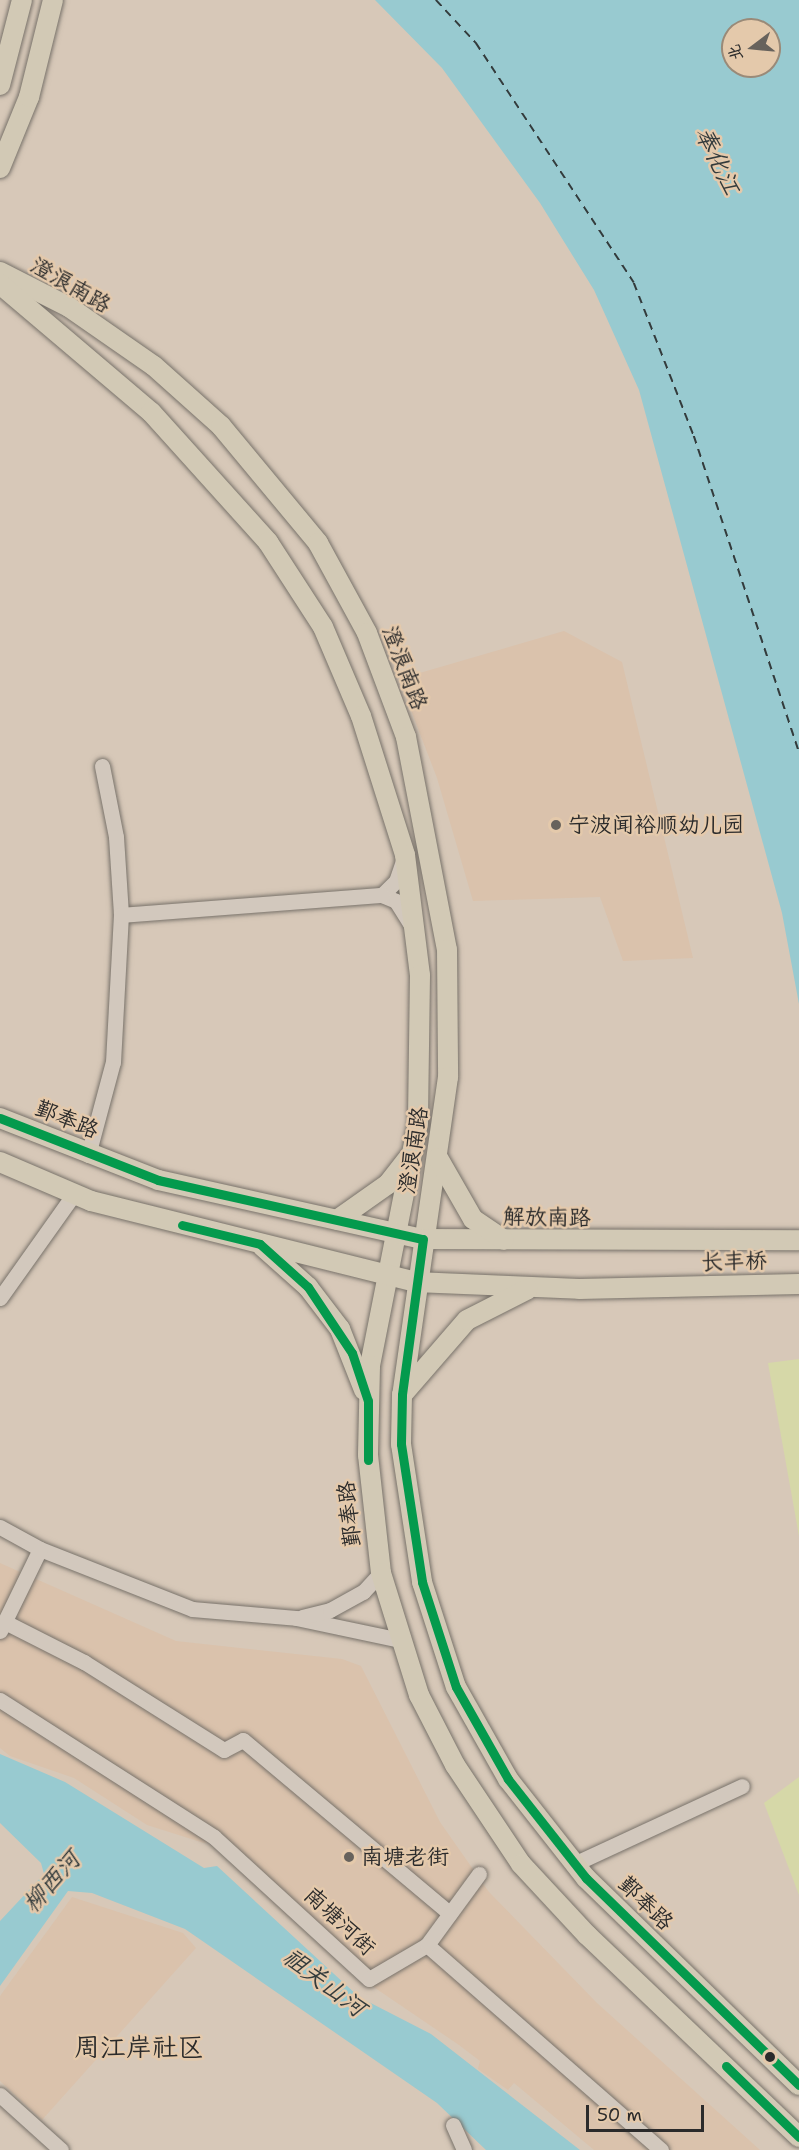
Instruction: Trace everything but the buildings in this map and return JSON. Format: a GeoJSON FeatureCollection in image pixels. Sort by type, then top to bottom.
{"type":"FeatureCollection","features":[{"type":"Feature","properties":{"kind":"main road"},"geometry":{"type":"LineString","coordinates":[[0,85],[22,0]]}},
{"type":"Feature","properties":{"kind":"main road"},"geometry":{"type":"LineString","coordinates":[[0,168],[28,97],[53,0]]}},
{"type":"Feature","properties":{"kind":"main road","name":"澄浪南路"},"geometry":{"type":"LineString","coordinates":[[0,272],[98,326],[154,366],[221,426],[318,543],[367,633],[406,737],[447,950],[448,1077],[438,1158],[423,1239]]}},
{"type":"Feature","properties":{"kind":"main road","name":"澄浪南路"},"geometry":{"type":"LineString","coordinates":[[0,284],[151,412],[268,542],[323,627],[361,716],[405,855],[420,975],[418,1124],[395,1233]]}},
{"type":"Feature","properties":{"kind":"main road","name":"鄞奉路"},"geometry":{"type":"LineString","coordinates":[[0,1118],[88,1155],[158,1180],[423,1239],[415,1281],[402,1395],[401,1444],[422,1582],[456,1687],[508,1779],[574,1864],[799,2085]]}},
{"type":"Feature","properties":{"kind":"main road"},"geometry":{"type":"LineString","coordinates":[[337,1220],[388,1184],[411,1154]]}},
{"type":"Feature","properties":{"kind":"main road"},"geometry":{"type":"LineString","coordinates":[[438,1158],[473,1219],[504,1240]]}},
{"type":"Feature","properties":{"kind":"main road"},"geometry":{"type":"LineString","coordinates":[[0,1162],[74,1194],[260,1244],[415,1281]]}},
{"type":"Feature","properties":{"kind":"main road","name":"鄞奉路"},"geometry":{"type":"LineString","coordinates":[[395,1233],[368,1401],[370,1509],[381,1573],[419,1695],[455,1765],[521,1864],[587,1935],[799,2137]]}},
{"type":"Feature","properties":{"kind":"main road","name":"解放南路"},"geometry":{"type":"LineString","coordinates":[[423,1239],[670,1244]]}},
{"type":"Feature","properties":{"kind":"main road","name":"长丰桥"},"geometry":{"type":"LineString","coordinates":[[670,1244],[799,1240]]}},
{"type":"Feature","properties":{"kind":"main road"},"geometry":{"type":"LineString","coordinates":[[260,1244],[308,1287],[340,1329],[368,1401]]}},
{"type":"Feature","properties":{"kind":"main road","name":"长丰桥"},"geometry":{"type":"LineString","coordinates":[[415,1281],[532,1287],[799,1284]]}},
{"type":"Feature","properties":{"kind":"main road"},"geometry":{"type":"LineString","coordinates":[[402,1395],[467,1320],[532,1287]]}},
{"type":"Feature","properties":{"kind":"street"},"geometry":{"type":"LineString","coordinates":[[88,1155],[113,1062],[121,915],[116,837],[102,766]]}},
{"type":"Feature","properties":{"kind":"street"},"geometry":{"type":"LineString","coordinates":[[382,895],[396,881],[405,855]]}},
{"type":"Feature","properties":{"kind":"street"},"geometry":{"type":"LineString","coordinates":[[121,915],[382,895],[396,901],[414,931]]}},
{"type":"Feature","properties":{"kind":"street"},"geometry":{"type":"LineString","coordinates":[[0,1298],[74,1194]]}},
{"type":"Feature","properties":{"kind":"street"},"geometry":{"type":"LineString","coordinates":[[0,1527],[40,1549],[192,1609],[296,1618],[400,1640]]}},
{"type":"Feature","properties":{"kind":"street"},"geometry":{"type":"LineString","coordinates":[[40,1549],[3,1627],[133,1691],[224,1750],[243,1740],[450,1914]]}},
{"type":"Feature","properties":{"kind":"street"},"geometry":{"type":"LineString","coordinates":[[296,1618],[338,1606],[363,1592],[381,1573]]}},
{"type":"Feature","properties":{"kind":"street","name":"南塘河街"},"geometry":{"type":"LineString","coordinates":[[0,1700],[214,1837],[369,1979],[427,1946]]}},
{"type":"Feature","properties":{"kind":"street"},"geometry":{"type":"LineString","coordinates":[[574,1864],[742,1786]]}},
{"type":"Feature","properties":{"kind":"street"},"geometry":{"type":"LineString","coordinates":[[479,1874],[427,1946],[661,2150]]}},
{"type":"Feature","properties":{"kind":"street"},"geometry":{"type":"LineString","coordinates":[[0,2096],[61,2150]]}},
{"type":"Feature","properties":{"kind":"street"},"geometry":{"type":"LineString","coordinates":[[453,2125],[464,2150]]}},
{"type":"Feature","properties":{"kind":"shaded area","name":"宁波闻裕顺幼儿园"},"geometry":{"type":"Polygon","coordinates":[[[564,631],[622,662],[693,958],[623,961],[600,897],[473,901],[437,778],[399,679],[564,631]]]}},
{"type":"Feature","properties":{"kind":"shaded area","name":"南塘老街"},"geometry":{"type":"Polygon","coordinates":[[[0,1563],[176,1641],[342,1659],[361,1666],[440,1822],[489,1892],[597,2003],[760,2150],[594,2150],[514,2083],[508,2090],[478,2069],[480,2061],[459,2045],[353,1973],[213,1840],[204,1843],[147,1825],[74,1778],[10,1756],[0,1748],[0,1563]]]}},
{"type":"Feature","properties":{"kind":"shaded area"},"geometry":{"type":"Polygon","coordinates":[[[72,1897],[183,1933],[196,1948],[42,2120],[0,2081],[0,1996],[72,1897]]]}},
{"type":"Feature","properties":{"kind":"green space"},"geometry":{"type":"Polygon","coordinates":[[[799,1359],[799,1536],[768,1363],[799,1359]]]}},
{"type":"Feature","properties":{"kind":"green space"},"geometry":{"type":"Polygon","coordinates":[[[799,1777],[799,1895],[764,1803],[799,1777]]]}},
{"type":"Feature","properties":{"kind":"water","name":"奉化江"},"geometry":{"type":"Polygon","coordinates":[[[375,0],[799,0],[799,1004],[782,913],[639,390],[594,290],[540,203],[442,68],[375,0]]]}},
{"type":"Feature","properties":{"kind":"water"},"geometry":{"type":"Polygon","coordinates":[[[0,1754],[65,1782],[204,1868],[217,1866],[359,1997],[431,2034],[580,2150],[486,2150],[437,2103],[185,1929],[92,1893],[68,1891],[0,1986],[0,1921],[44,1874],[41,1863],[0,1823],[0,1754]]]}},
{"type":"Feature","properties":{"kind":"ferry route"},"geometry":{"type":"LineString","coordinates":[[436,0],[476,43],[634,283],[694,436],[799,751]]}},
{"type":"Feature","properties":{"kind":"transit line"},"geometry":{"type":"LineString","coordinates":[[0,1118],[158,1180],[423,1239],[402,1395],[401,1444],[422,1582],[456,1687],[508,1779],[586,1878],[799,2085]]}},
{"type":"Feature","properties":{"kind":"transit line"},"geometry":{"type":"LineString","coordinates":[[182,1225],[260,1244],[308,1287],[352,1353],[368,1401],[368,1460]]}},
{"type":"Feature","properties":{"kind":"transit line"},"geometry":{"type":"LineString","coordinates":[[726,2066],[799,2137]]}},
{"type":"Feature","properties":{"kind":"place","name":"宁波闻裕顺幼儿园"},"geometry":{"type":"Point","coordinates":[556,825]}},
{"type":"Feature","properties":{"kind":"place","name":"南塘老街"},"geometry":{"type":"Point","coordinates":[349,1857]}},
{"type":"Feature","properties":{"kind":"district","name":"周江岸社区"},"geometry":{"type":"Point","coordinates":[139,2047]}},
{"type":"Feature","properties":{"kind":"water label","name":"柳西河"},"geometry":{"type":"Point","coordinates":[52,1882]}},
{"type":"Feature","properties":{"kind":"water label","name":"祖关山河"},"geometry":{"type":"Point","coordinates":[324,1983]}}]}
